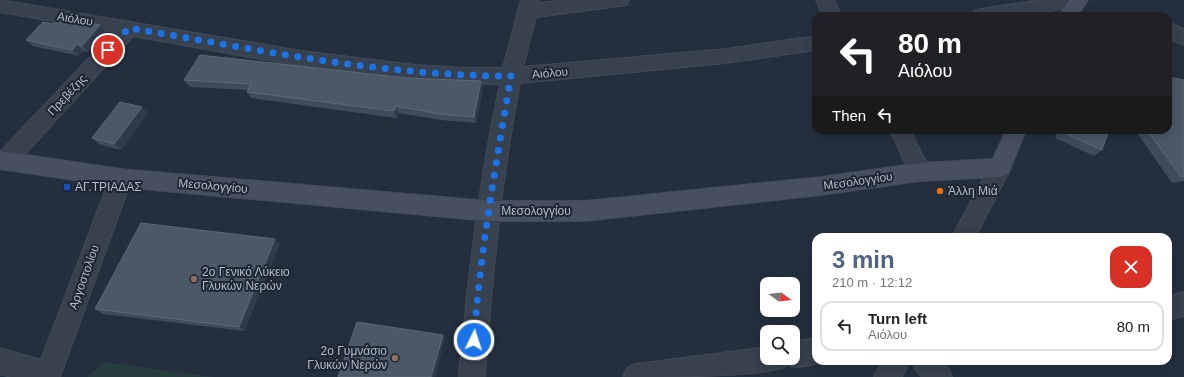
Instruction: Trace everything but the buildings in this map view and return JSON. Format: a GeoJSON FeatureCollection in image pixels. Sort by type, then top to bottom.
{"type":"FeatureCollection","features":[{"type":"Feature","properties":{"kind":"street"},"geometry":{"type":"LineString","coordinates":[[472,377],[481,263],[511,76],[529,6],[620,0]]}},
{"type":"Feature","properties":{"kind":"street"},"geometry":{"type":"LineString","coordinates":[[825,0],[830,12]]}},
{"type":"Feature","properties":{"kind":"street"},"geometry":{"type":"LineString","coordinates":[[1005,12],[1078,0]]}},
{"type":"Feature","properties":{"kind":"street"},"geometry":{"type":"LineString","coordinates":[[1070,12],[1078,0]]}},
{"type":"Feature","properties":{"kind":"street","name":"Αιόλου"},"geometry":{"type":"LineString","coordinates":[[0,6],[316,60],[414,72],[469,76],[511,76],[726,56],[812,44]]}},
{"type":"Feature","properties":{"kind":"street","name":"Πρεβέζης"},"geometry":{"type":"LineString","coordinates":[[3,161],[129,28]]}},
{"type":"Feature","properties":{"kind":"street"},"geometry":{"type":"LineString","coordinates":[[1172,31],[1184,38]]}},
{"type":"Feature","properties":{"kind":"street"},"geometry":{"type":"LineString","coordinates":[[902,134],[920,172]]}},
{"type":"Feature","properties":{"kind":"street"},"geometry":{"type":"LineString","coordinates":[[965,233],[1000,168],[1014,134]]}},
{"type":"Feature","properties":{"kind":"street","name":"Μεσολογγίου"},"geometry":{"type":"LineString","coordinates":[[3,161],[122,178],[489,211],[585,211],[821,186],[920,172],[1000,168]]}},
{"type":"Feature","properties":{"kind":"street","name":"Αργοστολίου"},"geometry":{"type":"LineString","coordinates":[[48,376],[122,178]]}},
{"type":"Feature","properties":{"kind":"street"},"geometry":{"type":"LineString","coordinates":[[1172,307],[1184,304]]}},
{"type":"Feature","properties":{"kind":"street"},"geometry":{"type":"LineString","coordinates":[[800,354],[812,352]]}},
{"type":"Feature","properties":{"kind":"street"},"geometry":{"type":"LineString","coordinates":[[636,377],[760,360]]}},
{"type":"Feature","properties":{"kind":"street"},"geometry":{"type":"LineString","coordinates":[[0,361],[48,376]]}},
{"type":"Feature","properties":{"kind":"street"},"geometry":{"type":"LineString","coordinates":[[887,377],[894,365]]}},
{"type":"Feature","properties":{"kind":"street"},"geometry":{"type":"LineString","coordinates":[[928,365],[939,377]]}},
{"type":"Feature","properties":{"kind":"green space"},"geometry":{"type":"Polygon","coordinates":[[[105,362],[213,377],[87,377],[105,362]]]}},
{"type":"Feature","properties":{"kind":"place","name":"ΑΓ.ΤΡΙΑΔΑΣ"},"geometry":{"type":"Point","coordinates":[67,187]}},
{"type":"Feature","properties":{"kind":"place","name":"Άλλη Μιά"},"geometry":{"type":"Point","coordinates":[940,191]}},
{"type":"Feature","properties":{"kind":"place","name":"2ο Γενικό Λύκειο Γλυκών Νερών"},"geometry":{"type":"Point","coordinates":[194,279]}},
{"type":"Feature","properties":{"kind":"place","name":"2ο Γυμνάσιο Γλυκών Νερών"},"geometry":{"type":"Point","coordinates":[395,358]}},
{"type":"Feature","properties":{"kind":"route"},"geometry":{"type":"LineString","coordinates":[[108,50],[129,28],[301,58],[414,72],[469,76],[511,76],[481,263],[474,340]]}}]}
